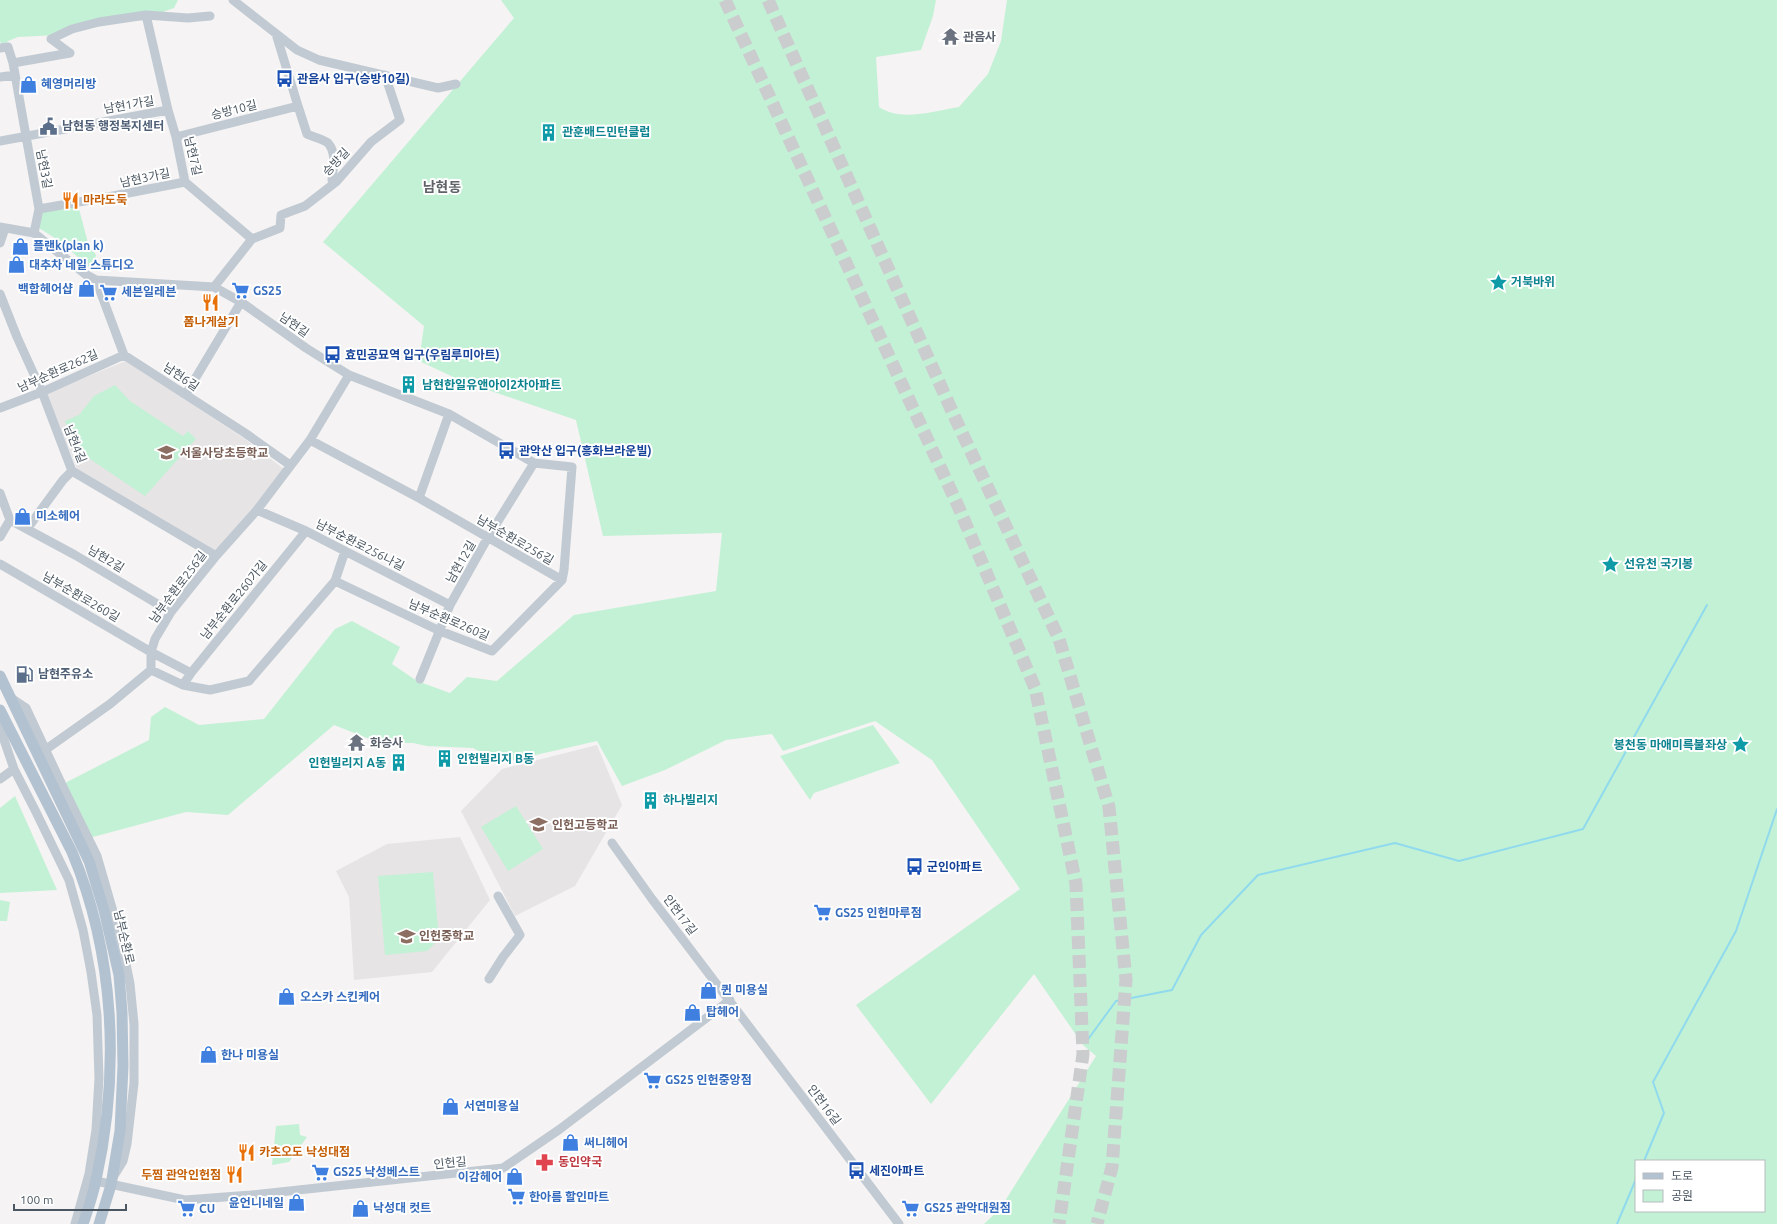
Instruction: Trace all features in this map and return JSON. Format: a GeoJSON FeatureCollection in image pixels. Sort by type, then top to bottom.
{"type":"FeatureCollection","features":[{"type":"Feature","properties":{"kind":"main road","name":"남부순환로"},"geometry":{"type":"LineString","coordinates":[[0,676],[89,861],[104,910],[117,968],[122,1012],[123,1066],[120,1131],[111,1181],[99,1224]]}},
{"type":"Feature","properties":{"kind":"main road","name":"남부순환로"},"geometry":{"type":"LineString","coordinates":[[0,710],[82,874],[98,934],[104,970],[110,1059],[106,1125],[96,1181],[83,1224]]}},
{"type":"Feature","properties":{"kind":"street"},"geometry":{"type":"LineString","coordinates":[[233,0],[297,50],[319,60],[438,88],[456,84]]}},
{"type":"Feature","properties":{"kind":"street"},"geometry":{"type":"LineString","coordinates":[[13,63],[70,53],[52,39],[72,29],[99,22],[146,15],[188,18],[210,16]]}},
{"type":"Feature","properties":{"kind":"street","name":"남현7길"},"geometry":{"type":"LineString","coordinates":[[146,15],[168,110],[176,137],[185,182],[252,239]]}},
{"type":"Feature","properties":{"kind":"street"},"geometry":{"type":"LineString","coordinates":[[276,34],[307,134],[328,143],[332,150],[334,161],[332,180]]}},
{"type":"Feature","properties":{"kind":"street","name":"남현3길"},"geometry":{"type":"LineString","coordinates":[[0,48],[8,47],[13,63],[39,209],[34,233]]}},
{"type":"Feature","properties":{"kind":"street"},"geometry":{"type":"LineString","coordinates":[[0,77],[15,74]]}},
{"type":"Feature","properties":{"kind":"street","name":"승방길"},"geometry":{"type":"LineString","coordinates":[[252,239],[280,228],[281,215],[306,206],[336,182],[371,142],[400,120],[385,75]]}},
{"type":"Feature","properties":{"kind":"street","name":"승방10길"},"geometry":{"type":"LineString","coordinates":[[176,137],[298,106]]}},
{"type":"Feature","properties":{"kind":"street","name":"남현1가길"},"geometry":{"type":"LineString","coordinates":[[0,141],[168,110]]}},
{"type":"Feature","properties":{"kind":"street","name":"남현3가길"},"geometry":{"type":"LineString","coordinates":[[39,209],[185,182]]}},
{"type":"Feature","properties":{"kind":"street"},"geometry":{"type":"LineString","coordinates":[[0,243],[3,227]]}},
{"type":"Feature","properties":{"kind":"street","name":"남현길"},"geometry":{"type":"LineString","coordinates":[[3,227],[34,233],[85,274],[96,280],[214,287],[241,302],[306,348],[349,375],[450,414],[534,463],[572,467],[562,580]]}},
{"type":"Feature","properties":{"kind":"street"},"geometry":{"type":"LineString","coordinates":[[214,287],[252,239]]}},
{"type":"Feature","properties":{"kind":"street"},"geometry":{"type":"LineString","coordinates":[[96,280],[124,354]]}},
{"type":"Feature","properties":{"kind":"street","name":"남현4길"},"geometry":{"type":"LineString","coordinates":[[0,294],[17,337],[42,392],[72,471],[216,556]]}},
{"type":"Feature","properties":{"kind":"street"},"geometry":{"type":"LineString","coordinates":[[186,394],[241,302]]}},
{"type":"Feature","properties":{"kind":"street","name":"남부순환로262길"},"geometry":{"type":"LineString","coordinates":[[0,408],[42,392],[124,354]]}},
{"type":"Feature","properties":{"kind":"street","name":"남현6길"},"geometry":{"type":"LineString","coordinates":[[124,354],[186,394],[290,465]]}},
{"type":"Feature","properties":{"kind":"street","name":"남부순환로256길"},"geometry":{"type":"LineString","coordinates":[[151,670],[151,652],[155,639],[171,612],[216,556],[257,510],[310,440],[349,375]]}},
{"type":"Feature","properties":{"kind":"street"},"geometry":{"type":"LineString","coordinates":[[419,498],[450,414]]}},
{"type":"Feature","properties":{"kind":"street","name":"남부순환로256길"},"geometry":{"type":"LineString","coordinates":[[310,440],[419,498],[487,539],[562,580]]}},
{"type":"Feature","properties":{"kind":"street","name":"남현12길"},"geometry":{"type":"LineString","coordinates":[[420,679],[450,605],[487,539],[534,463]]}},
{"type":"Feature","properties":{"kind":"street"},"geometry":{"type":"LineString","coordinates":[[27,529],[63,480],[72,471]]}},
{"type":"Feature","properties":{"kind":"street"},"geometry":{"type":"LineString","coordinates":[[0,493],[10,520],[0,538]]}},
{"type":"Feature","properties":{"kind":"street","name":"남부순환로256나길"},"geometry":{"type":"LineString","coordinates":[[257,510],[306,531],[450,605]]}},
{"type":"Feature","properties":{"kind":"street","name":"남현2길"},"geometry":{"type":"LineString","coordinates":[[10,520],[75,555],[171,612]]}},
{"type":"Feature","properties":{"kind":"street","name":"남부순환로260가길"},"geometry":{"type":"LineString","coordinates":[[183,686],[190,673],[306,531]]}},
{"type":"Feature","properties":{"kind":"street"},"geometry":{"type":"LineString","coordinates":[[45,750],[110,704],[151,670],[183,686],[210,690],[249,681],[335,581],[345,551]]}},
{"type":"Feature","properties":{"kind":"street","name":"남부순환로260길"},"geometry":{"type":"LineString","coordinates":[[0,564],[190,673]]}},
{"type":"Feature","properties":{"kind":"street","name":"남부순환로260길"},"geometry":{"type":"LineString","coordinates":[[335,581],[440,631],[492,651],[562,580]]}},
{"type":"Feature","properties":{"kind":"street"},"geometry":{"type":"LineString","coordinates":[[11,698],[26,708],[97,856],[116,917],[130,984],[134,1031],[134,1082],[131,1113],[123,1161],[111,1181]]}},
{"type":"Feature","properties":{"kind":"street"},"geometry":{"type":"LineString","coordinates":[[0,710],[0,732],[14,769],[69,880],[83,930],[98,1015],[99,1078],[96,1130],[89,1174],[75,1224]]}},
{"type":"Feature","properties":{"kind":"street"},"geometry":{"type":"LineString","coordinates":[[0,779],[14,769]]}},
{"type":"Feature","properties":{"kind":"street","name":"인헌17길"},"geometry":{"type":"LineString","coordinates":[[612,843],[652,899],[730,1000]]}},
{"type":"Feature","properties":{"kind":"street"},"geometry":{"type":"LineString","coordinates":[[489,979],[503,957],[520,935],[498,896]]}},
{"type":"Feature","properties":{"kind":"street","name":"인헌길"},"geometry":{"type":"LineString","coordinates":[[96,1181],[111,1181],[184,1200],[251,1195],[503,1168],[560,1129],[730,1000]]}},
{"type":"Feature","properties":{"kind":"street","name":"인헌16길"},"geometry":{"type":"LineString","coordinates":[[730,1000],[899,1224]]}},
{"type":"Feature","properties":{"kind":"shaded area","name":"서울사당초등학교"},"geometry":{"type":"Polygon","coordinates":[[[126,361],[242,437],[284,469],[216,556],[79,474],[46,393],[126,361]]]}},
{"type":"Feature","properties":{"kind":"shaded area","name":"인헌고등학교"},"geometry":{"type":"Polygon","coordinates":[[[597,745],[622,805],[575,886],[515,916],[461,811],[502,769],[597,745]]]}},
{"type":"Feature","properties":{"kind":"shaded area","name":"인헌중학교"},"geometry":{"type":"Polygon","coordinates":[[[460,837],[490,900],[432,972],[354,980],[349,897],[336,871],[387,844],[460,837]]]}},
{"type":"Feature","properties":{"kind":"green space"},"geometry":{"type":"Polygon","coordinates":[[[0,0],[178,0],[174,8],[154,15],[58,35],[18,37],[8,41],[3,47],[0,41],[0,0]]]}},
{"type":"Feature","properties":{"kind":"green space"},"geometry":{"type":"Polygon","coordinates":[[[501,0],[936,0],[933,16],[921,50],[876,57],[879,107],[897,114],[907,115],[929,113],[959,107],[988,74],[1001,41],[1007,0],[1777,0],[1777,1224],[984,1224],[1000,1209],[1096,1056],[1083,1045],[1034,974],[931,1104],[856,1005],[1020,889],[932,760],[875,721],[783,751],[772,734],[726,740],[665,770],[622,786],[597,741],[500,763],[473,748],[427,746],[413,743],[380,743],[334,725],[228,815],[186,812],[78,841],[65,783],[149,740],[151,717],[165,707],[199,725],[264,719],[335,629],[352,621],[400,647],[392,664],[417,681],[450,693],[467,677],[497,681],[574,615],[716,591],[722,533],[603,536],[576,420],[462,381],[419,361],[424,326],[323,242],[514,18],[501,0]]]}},
{"type":"Feature","properties":{"kind":"green space"},"geometry":{"type":"Polygon","coordinates":[[[78,205],[88,243],[96,255],[93,270],[58,240],[39,228],[41,211],[78,205]]]}},
{"type":"Feature","properties":{"kind":"green space"},"geometry":{"type":"Polygon","coordinates":[[[115,385],[130,401],[183,436],[188,431],[196,439],[145,496],[75,449],[65,421],[79,415],[94,396],[115,385]]]}},
{"type":"Feature","properties":{"kind":"green space"},"geometry":{"type":"Polygon","coordinates":[[[873,725],[900,763],[814,793],[810,800],[780,756],[873,725]]]}},
{"type":"Feature","properties":{"kind":"green space"},"geometry":{"type":"Polygon","coordinates":[[[15,796],[57,890],[0,893],[0,808],[15,796]]]}},
{"type":"Feature","properties":{"kind":"green space"},"geometry":{"type":"Polygon","coordinates":[[[516,806],[543,849],[508,871],[481,827],[516,806]]]}},
{"type":"Feature","properties":{"kind":"green space"},"geometry":{"type":"Polygon","coordinates":[[[433,872],[439,939],[427,951],[385,955],[378,876],[433,872]]]}},
{"type":"Feature","properties":{"kind":"green space"},"geometry":{"type":"Polygon","coordinates":[[[0,900],[10,902],[7,921],[0,921],[0,900]]]}},
{"type":"Feature","properties":{"kind":"green space"},"geometry":{"type":"Polygon","coordinates":[[[299,1124],[300,1135],[307,1137],[289,1162],[272,1165],[276,1126],[299,1124]]]}},
{"type":"Feature","properties":{"kind":"waterway"},"geometry":{"type":"LineString","coordinates":[[1086,1042],[1116,1001],[1172,990],[1201,935],[1258,875],[1395,843],[1459,861],[1583,829],[1707,605]]}},
{"type":"Feature","properties":{"kind":"waterway"},"geometry":{"type":"LineString","coordinates":[[1644,1160],[1664,1113],[1653,1082],[1736,931],[1777,809]]}},
{"type":"Feature","properties":{"kind":"waterway"},"geometry":{"type":"LineString","coordinates":[[1617,1224],[1635,1181]]}},
{"type":"Feature","properties":{"kind":"tunnel"},"geometry":{"type":"LineString","coordinates":[[725,0],[959,508],[1035,688],[1076,884],[1083,1054],[1059,1224]]}},
{"type":"Feature","properties":{"kind":"tunnel"},"geometry":{"type":"LineString","coordinates":[[768,0],[956,420],[1059,639],[1109,807],[1126,980],[1112,1167],[1097,1224]]}},
{"type":"Feature","properties":{"kind":"place","name":"관음사"},"geometry":{"type":"Point","coordinates":[950,37]}},
{"type":"Feature","properties":{"kind":"place","name":"관음사 입구(승방10길)"},"geometry":{"type":"Point","coordinates":[284,79]}},
{"type":"Feature","properties":{"kind":"place","name":"혜영머리방"},"geometry":{"type":"Point","coordinates":[28,84]}},
{"type":"Feature","properties":{"kind":"place","name":"남현동 행정복지센터"},"geometry":{"type":"Point","coordinates":[49,126]}},
{"type":"Feature","properties":{"kind":"place","name":"관훈배드민턴클럽"},"geometry":{"type":"Point","coordinates":[549,132]}},
{"type":"Feature","properties":{"kind":"place","name":"마라도둑"},"geometry":{"type":"Point","coordinates":[70,200]}},
{"type":"Feature","properties":{"kind":"place","name":"플랜k(plan k)"},"geometry":{"type":"Point","coordinates":[20,246]}},
{"type":"Feature","properties":{"kind":"place","name":"대추차 네일 스튜디오"},"geometry":{"type":"Point","coordinates":[16,265]}},
{"type":"Feature","properties":{"kind":"place","name":"거북바위"},"geometry":{"type":"Point","coordinates":[1498,282]}},
{"type":"Feature","properties":{"kind":"place","name":"백합헤어샵"},"geometry":{"type":"Point","coordinates":[86,289]}},
{"type":"Feature","properties":{"kind":"place","name":"GS25"},"geometry":{"type":"Point","coordinates":[240,291]}},
{"type":"Feature","properties":{"kind":"place","name":"세븐일레븐"},"geometry":{"type":"Point","coordinates":[108,292]}},
{"type":"Feature","properties":{"kind":"place","name":"폼나게살기"},"geometry":{"type":"Point","coordinates":[211,303]}},
{"type":"Feature","properties":{"kind":"place","name":"효민공묘역 입구(우림루미아트)"},"geometry":{"type":"Point","coordinates":[332,355]}},
{"type":"Feature","properties":{"kind":"place","name":"남현한일유앤아이2차아파트"},"geometry":{"type":"Point","coordinates":[409,385]}},
{"type":"Feature","properties":{"kind":"place","name":"관악산 입구(흥화브라운빌)"},"geometry":{"type":"Point","coordinates":[506,451]}},
{"type":"Feature","properties":{"kind":"place","name":"서울사당초등학교"},"geometry":{"type":"Point","coordinates":[167,453]}},
{"type":"Feature","properties":{"kind":"place","name":"미소헤어"},"geometry":{"type":"Point","coordinates":[23,516]}},
{"type":"Feature","properties":{"kind":"place","name":"선유천 국기봉"},"geometry":{"type":"Point","coordinates":[1611,564]}},
{"type":"Feature","properties":{"kind":"place","name":"남현주유소"},"geometry":{"type":"Point","coordinates":[25,674]}},
{"type":"Feature","properties":{"kind":"place","name":"화승사"},"geometry":{"type":"Point","coordinates":[357,743]}},
{"type":"Feature","properties":{"kind":"place","name":"봉천동 마애미륵불좌상"},"geometry":{"type":"Point","coordinates":[1740,745]}},
{"type":"Feature","properties":{"kind":"place","name":"인헌빌리지 B동"},"geometry":{"type":"Point","coordinates":[444,759]}},
{"type":"Feature","properties":{"kind":"place","name":"인헌빌리지 A동"},"geometry":{"type":"Point","coordinates":[399,763]}},
{"type":"Feature","properties":{"kind":"place","name":"하나빌리지"},"geometry":{"type":"Point","coordinates":[650,800]}},
{"type":"Feature","properties":{"kind":"place","name":"인헌고등학교"},"geometry":{"type":"Point","coordinates":[539,825]}},
{"type":"Feature","properties":{"kind":"place","name":"군인아파트"},"geometry":{"type":"Point","coordinates":[914,867]}},
{"type":"Feature","properties":{"kind":"place","name":"GS25 인헌마루점"},"geometry":{"type":"Point","coordinates":[822,913]}},
{"type":"Feature","properties":{"kind":"place","name":"인헌중학교"},"geometry":{"type":"Point","coordinates":[406,936]}},
{"type":"Feature","properties":{"kind":"place","name":"퀸 미용실"},"geometry":{"type":"Point","coordinates":[708,990]}},
{"type":"Feature","properties":{"kind":"place","name":"오스카 스킨케어"},"geometry":{"type":"Point","coordinates":[287,997]}},
{"type":"Feature","properties":{"kind":"place","name":"탑헤어"},"geometry":{"type":"Point","coordinates":[693,1012]}},
{"type":"Feature","properties":{"kind":"place","name":"한나 미용실"},"geometry":{"type":"Point","coordinates":[208,1055]}},
{"type":"Feature","properties":{"kind":"place","name":"GS25 인헌중앙점"},"geometry":{"type":"Point","coordinates":[652,1080]}},
{"type":"Feature","properties":{"kind":"place","name":"서연미용실"},"geometry":{"type":"Point","coordinates":[451,1106]}},
{"type":"Feature","properties":{"kind":"place","name":"써니헤어"},"geometry":{"type":"Point","coordinates":[571,1143]}},
{"type":"Feature","properties":{"kind":"place","name":"카츠오도 낙성대점"},"geometry":{"type":"Point","coordinates":[246,1152]}},
{"type":"Feature","properties":{"kind":"place","name":"동인약국"},"geometry":{"type":"Point","coordinates":[545,1162]}},
{"type":"Feature","properties":{"kind":"place","name":"세진아파트"},"geometry":{"type":"Point","coordinates":[856,1171]}},
{"type":"Feature","properties":{"kind":"place","name":"GS25 낙성베스트"},"geometry":{"type":"Point","coordinates":[320,1172]}},
{"type":"Feature","properties":{"kind":"place","name":"두찜 관악인헌점"},"geometry":{"type":"Point","coordinates":[234,1175]}},
{"type":"Feature","properties":{"kind":"place","name":"이감헤어"},"geometry":{"type":"Point","coordinates":[515,1177]}},
{"type":"Feature","properties":{"kind":"place","name":"한아름 할인마트"},"geometry":{"type":"Point","coordinates":[516,1197]}},
{"type":"Feature","properties":{"kind":"place","name":"윤언니네일"},"geometry":{"type":"Point","coordinates":[297,1203]}},
{"type":"Feature","properties":{"kind":"place","name":"낙성대 컷트"},"geometry":{"type":"Point","coordinates":[360,1208]}},
{"type":"Feature","properties":{"kind":"place","name":"GS25 관악대원점"},"geometry":{"type":"Point","coordinates":[911,1208]}},
{"type":"Feature","properties":{"kind":"place","name":"CU"},"geometry":{"type":"Point","coordinates":[186,1209]}},
{"type":"Feature","properties":{"kind":"district","name":"남현동"},"geometry":{"type":"Point","coordinates":[442,187]}}]}
